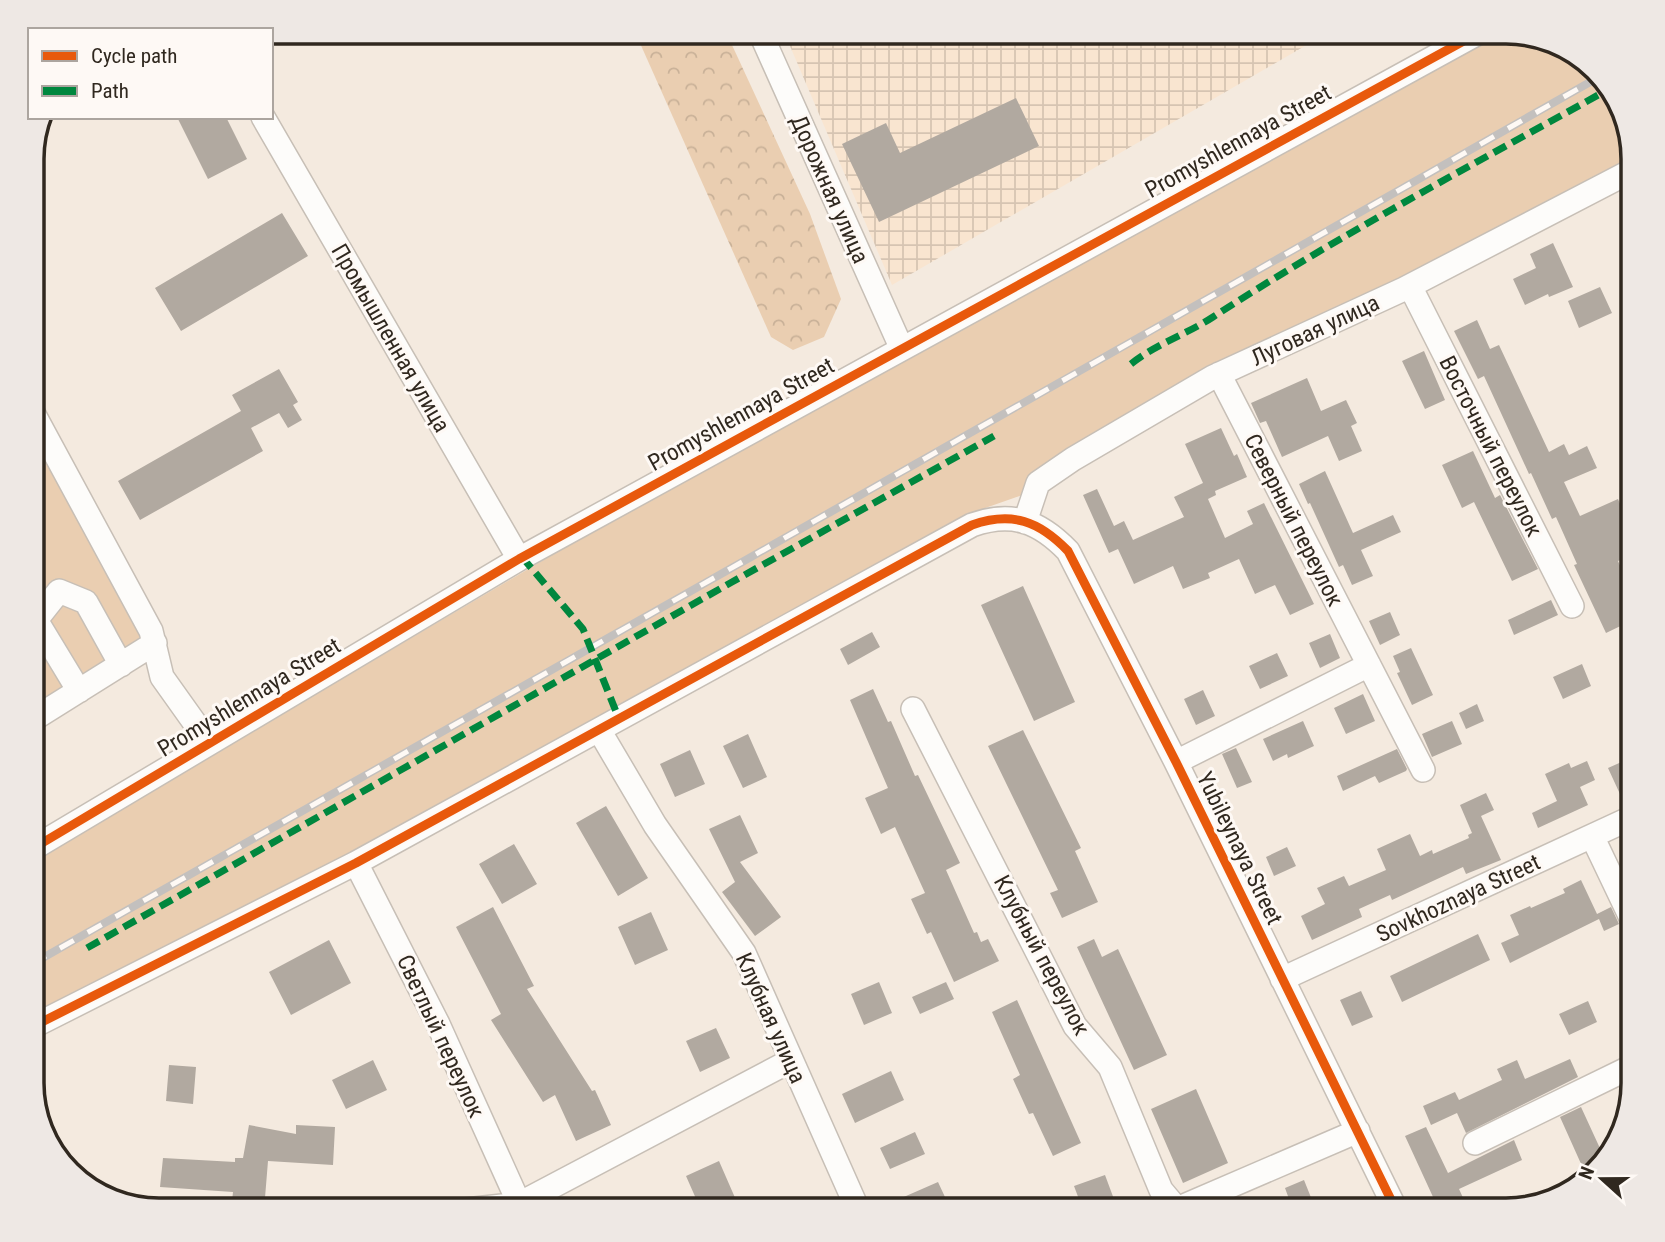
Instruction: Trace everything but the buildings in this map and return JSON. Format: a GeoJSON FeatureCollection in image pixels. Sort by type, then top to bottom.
{"type":"FeatureCollection","features":[{"type":"Feature","properties":{"kind":"street","name":"Дорожная улица"},"geometry":{"type":"LineString","coordinates":[[765,44],[901,347]]}},
{"type":"Feature","properties":{"kind":"street","name":"Promyshlennaya Street"},"geometry":{"type":"LineString","coordinates":[[44,842],[519,559],[901,347],[1458,44]]}},
{"type":"Feature","properties":{"kind":"street","name":"Промышленная улица"},"geometry":{"type":"LineString","coordinates":[[264,119],[519,559]]}},
{"type":"Feature","properties":{"kind":"street","name":"Луговая улица"},"geometry":{"type":"LineString","coordinates":[[1026,522],[1038,483],[1073,458],[1219,374],[1410,286],[1621,176]]}},
{"type":"Feature","properties":{"kind":"street","name":"Восточный переулок"},"geometry":{"type":"LineString","coordinates":[[1410,286],[1572,606]]}},
{"type":"Feature","properties":{"kind":"street","name":"Северный переулок"},"geometry":{"type":"LineString","coordinates":[[1219,374],[1423,770]]}},
{"type":"Feature","properties":{"kind":"street"},"geometry":{"type":"LineString","coordinates":[[44,433],[152,631],[162,677],[209,743]]}},
{"type":"Feature","properties":{"kind":"street"},"geometry":{"type":"LineString","coordinates":[[44,1021],[356,863],[972,525],[989,519],[1006,518],[1026,522]]}},
{"type":"Feature","properties":{"kind":"street","name":"Yubileynaya Street"},"geometry":{"type":"LineString","coordinates":[[1026,522],[1052,535],[1068,551],[1176,762],[1390,1198]]}},
{"type":"Feature","properties":{"kind":"street"},"geometry":{"type":"LineString","coordinates":[[44,610],[59,591],[86,601],[121,664]]}},
{"type":"Feature","properties":{"kind":"street"},"geometry":{"type":"LineString","coordinates":[[44,633],[79,691]]}},
{"type":"Feature","properties":{"kind":"street"},"geometry":{"type":"LineString","coordinates":[[44,713],[156,643]]}},
{"type":"Feature","properties":{"kind":"street"},"geometry":{"type":"LineString","coordinates":[[1176,762],[1369,665]]}},
{"type":"Feature","properties":{"kind":"street","name":"Клубный переулок"},"geometry":{"type":"LineString","coordinates":[[913,709],[1075,1027],[1110,1067],[1161,1190],[1168,1198]]}},
{"type":"Feature","properties":{"kind":"street","name":"Клубная улица"},"geometry":{"type":"LineString","coordinates":[[599,730],[655,824],[744,954],[853,1198]]}},
{"type":"Feature","properties":{"kind":"street","name":"Sovkhoznaya Street"},"geometry":{"type":"LineString","coordinates":[[1282,979],[1621,823]]}},
{"type":"Feature","properties":{"kind":"street"},"geometry":{"type":"LineString","coordinates":[[1592,836],[1621,897]]}},
{"type":"Feature","properties":{"kind":"street","name":"Светлый переулок"},"geometry":{"type":"LineString","coordinates":[[356,863],[438,1024],[517,1198]]}},
{"type":"Feature","properties":{"kind":"street"},"geometry":{"type":"LineString","coordinates":[[538,1198],[790,1061]]}},
{"type":"Feature","properties":{"kind":"street"},"geometry":{"type":"LineString","coordinates":[[1475,1143],[1621,1072]]}},
{"type":"Feature","properties":{"kind":"street","name":"Клубный переулок"},"geometry":{"type":"LineString","coordinates":[[1203,1198],[1358,1131]]}},
{"type":"Feature","properties":{"kind":"shaded area"},"geometry":{"type":"Polygon","coordinates":[[[789,44],[1308,44],[892,285],[789,44]]]}},
{"type":"Feature","properties":{"kind":"green space"},"geometry":{"type":"Polygon","coordinates":[[[640,44],[732,44],[810,214],[841,299],[824,337],[793,350],[771,337],[640,44]]]}},
{"type":"Feature","properties":{"kind":"green space"},"geometry":{"type":"Polygon","coordinates":[[[1476,44],[1528,46],[1557,56],[1576,68],[1597,89],[1615,122],[1621,166],[1409,276],[1028,493],[971,513],[330,864],[44,1010],[44,854],[751,438],[1476,44]]]}},
{"type":"Feature","properties":{"kind":"green space"},"geometry":{"type":"Polygon","coordinates":[[[44,454],[153,649],[44,708],[44,454]]]}},
{"type":"Feature","properties":{"kind":"railway"},"geometry":{"type":"LineString","coordinates":[[44,957],[1590,82]]}},
{"type":"Feature","properties":{"kind":"marked path"},"geometry":{"type":"LineString","coordinates":[[1131,364],[1359,228],[1600,94]]}},
{"type":"Feature","properties":{"kind":"marked path"},"geometry":{"type":"LineString","coordinates":[[87,948],[994,436]]}},
{"type":"Feature","properties":{"kind":"marked path"},"geometry":{"type":"LineString","coordinates":[[522,557],[583,629],[619,719]]}},
{"type":"Feature","properties":{"kind":"cycle path"},"geometry":{"type":"LineString","coordinates":[[44,842],[519,559],[1458,44]]}},
{"type":"Feature","properties":{"kind":"cycle path"},"geometry":{"type":"LineString","coordinates":[[44,1021],[356,863],[972,525],[1012,519],[1024,521],[1046,532],[1068,551],[1176,762],[1390,1198]]}}]}
